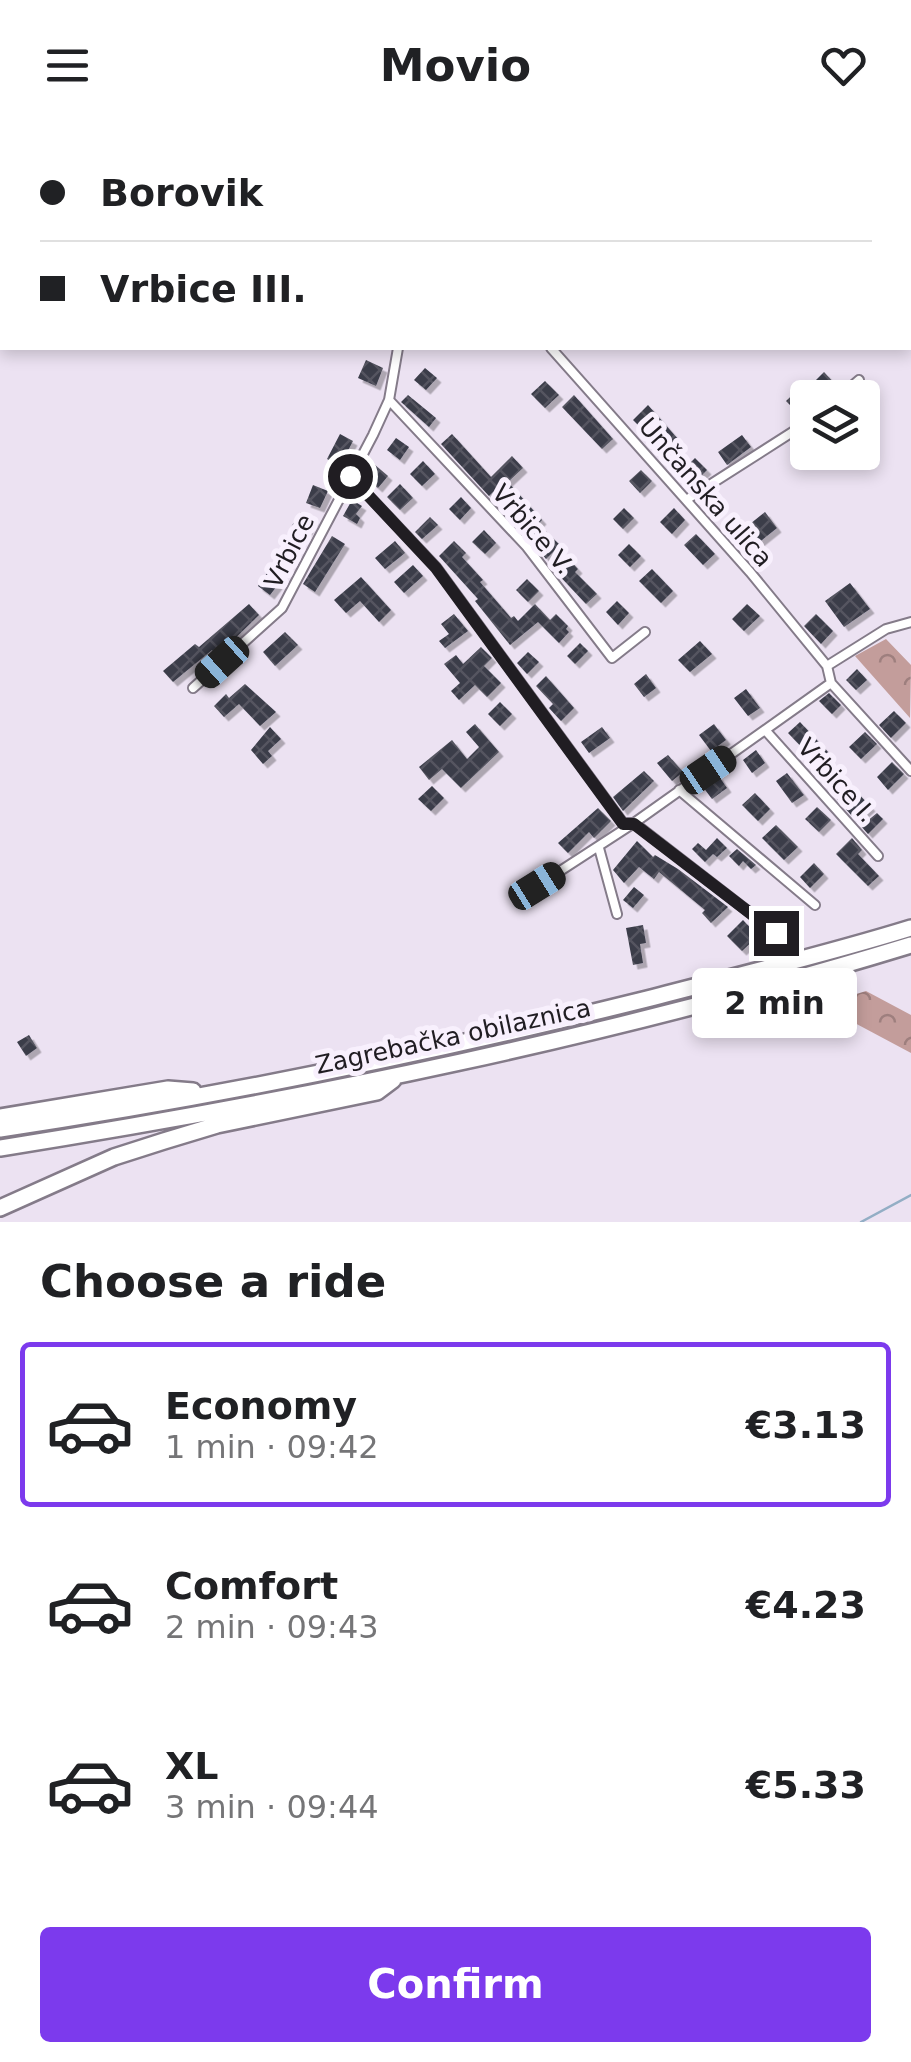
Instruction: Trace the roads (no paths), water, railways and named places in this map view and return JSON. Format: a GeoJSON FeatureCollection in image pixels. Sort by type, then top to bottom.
{"type":"FeatureCollection","features":[{"type":"Feature","properties":{"kind":"highway","name":"Zagrebačka obilaznica"},"geometry":{"type":"LineString","coordinates":[[0,1130],[217,1092],[550,1022],[911,928]]}},
{"type":"Feature","properties":{"kind":"highway","name":"Zagrebačka obilaznica"},"geometry":{"type":"LineString","coordinates":[[0,1148],[398,1076],[609,1028],[911,945]]}},
{"type":"Feature","properties":{"kind":"highway"},"geometry":{"type":"LineString","coordinates":[[0,1208],[114,1157],[217,1125],[377,1092],[398,1076]]}},
{"type":"Feature","properties":{"kind":"highway"},"geometry":{"type":"LineString","coordinates":[[0,1117],[168,1089],[217,1092]]}},
{"type":"Feature","properties":{"kind":"street","name":"Vrbice"},"geometry":{"type":"LineString","coordinates":[[193,688],[282,608],[389,400],[398,350]]}},
{"type":"Feature","properties":{"kind":"street","name":"Unčanska ulica"},"geometry":{"type":"LineString","coordinates":[[554,350],[827,666]]}},
{"type":"Feature","properties":{"kind":"street","name":"Vrbice V."},"geometry":{"type":"LineString","coordinates":[[389,400],[527,548],[612,658],[644,632]]}},
{"type":"Feature","properties":{"kind":"street"},"geometry":{"type":"LineString","coordinates":[[686,500],[790,434]]}},
{"type":"Feature","properties":{"kind":"street"},"geometry":{"type":"LineString","coordinates":[[350,476],[436,568],[623,824],[634,824],[776,933]]}},
{"type":"Feature","properties":{"kind":"street"},"geometry":{"type":"LineString","coordinates":[[911,622],[886,629],[827,666],[830,683],[911,770]]}},
{"type":"Feature","properties":{"kind":"street"},"geometry":{"type":"LineString","coordinates":[[537,886],[634,824],[830,683]]}},
{"type":"Feature","properties":{"kind":"street","name":"Vrbice I."},"geometry":{"type":"LineString","coordinates":[[766,731],[878,856]]}},
{"type":"Feature","properties":{"kind":"street"},"geometry":{"type":"LineString","coordinates":[[679,790],[815,905]]}},
{"type":"Feature","properties":{"kind":"street"},"geometry":{"type":"LineString","coordinates":[[598,848],[617,914]]}},
{"type":"Feature","properties":{"kind":"waterway"},"geometry":{"type":"LineString","coordinates":[[861,1222],[911,1195]]}}]}
